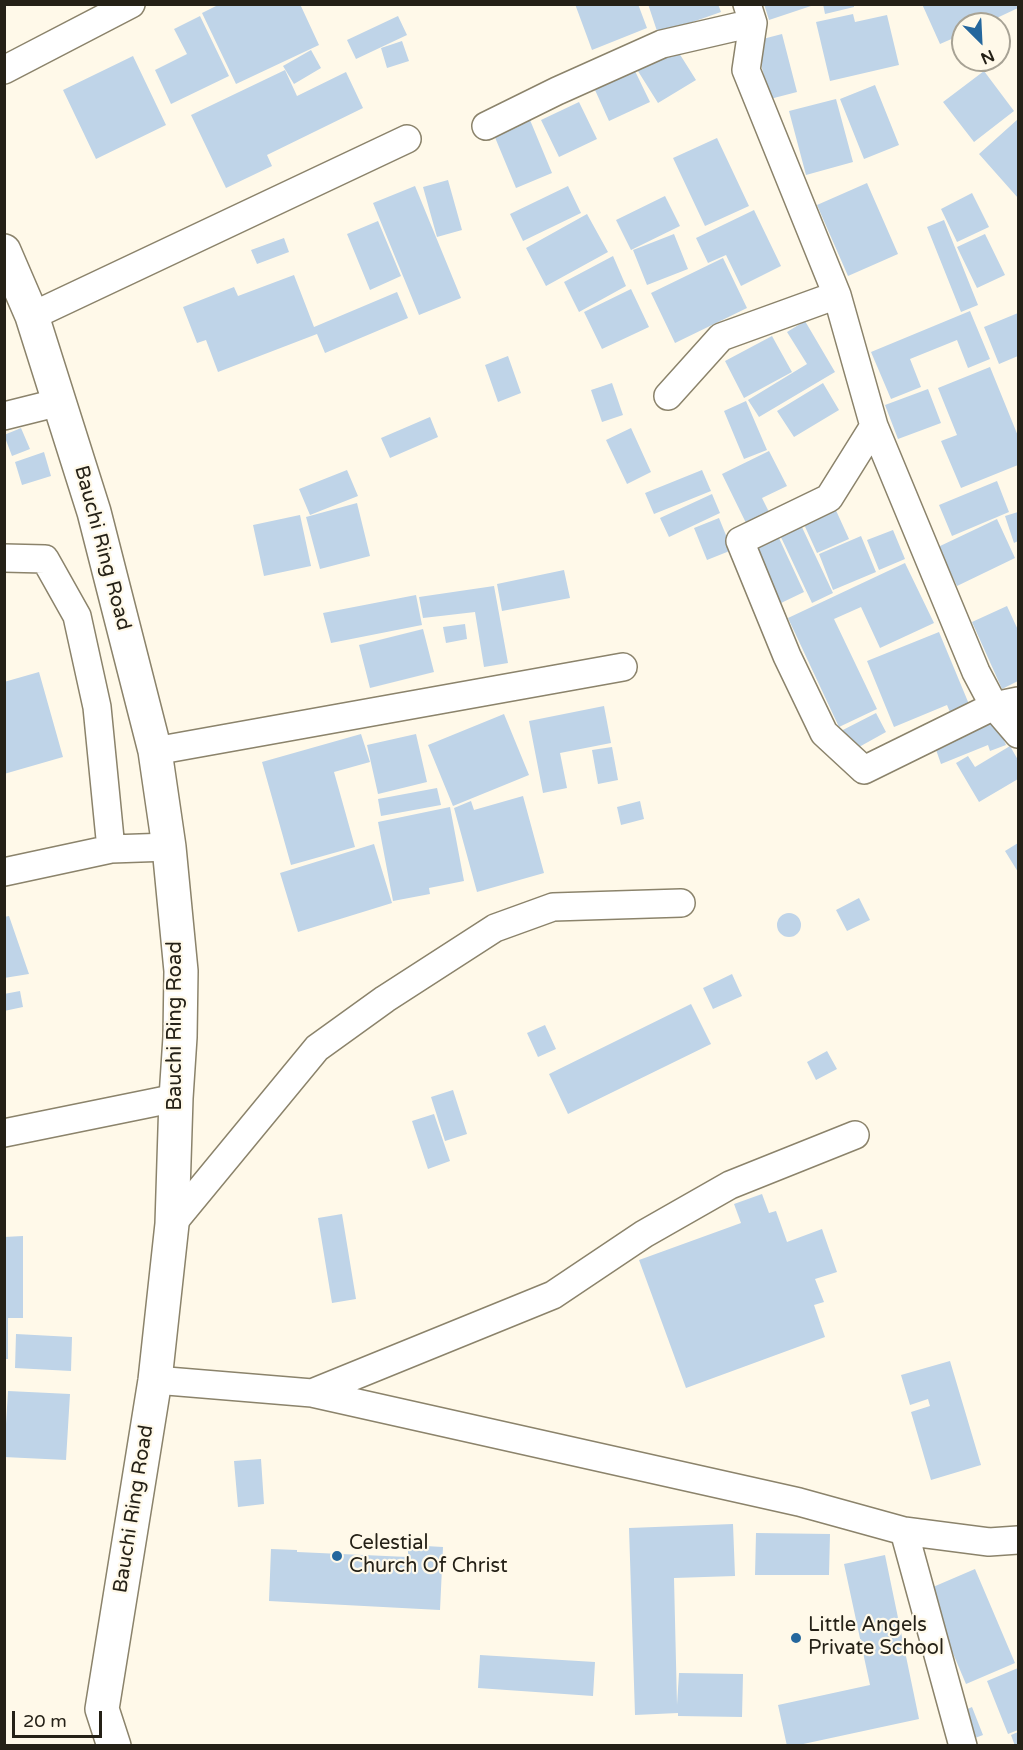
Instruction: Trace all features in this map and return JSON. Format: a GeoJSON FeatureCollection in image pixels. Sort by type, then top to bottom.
{"type":"FeatureCollection","features":[{"type":"Feature","properties":{"kind":"main road","name":"Bauchi Ring Road"},"geometry":{"type":"LineString","coordinates":[[4,251],[32,316],[94,512],[155,751],[169,847],[181,972],[172,1224],[155,1380],[102,1709],[114,1746]]}},
{"type":"Feature","properties":{"kind":"street"},"geometry":{"type":"LineString","coordinates":[[4,70],[131,4]]}},
{"type":"Feature","properties":{"kind":"street"},"geometry":{"type":"LineString","coordinates":[[486,126],[662,44],[750,14],[746,70],[837,295],[874,426],[976,672],[1006,703],[1018,735]]}},
{"type":"Feature","properties":{"kind":"street"},"geometry":{"type":"LineString","coordinates":[[32,316],[407,139]]}},
{"type":"Feature","properties":{"kind":"street"},"geometry":{"type":"LineString","coordinates":[[668,396],[721,337],[837,295]]}},
{"type":"Feature","properties":{"kind":"street"},"geometry":{"type":"LineString","coordinates":[[4,416],[60,402]]}},
{"type":"Feature","properties":{"kind":"street"},"geometry":{"type":"LineString","coordinates":[[874,426],[829,498],[740,541],[787,656],[824,733],[864,770],[1006,703]]}},
{"type":"Feature","properties":{"kind":"street"},"geometry":{"type":"LineString","coordinates":[[4,558],[45,559],[77,616],[97,707],[111,849]]}},
{"type":"Feature","properties":{"kind":"street"},"geometry":{"type":"LineString","coordinates":[[155,751],[623,666]]}},
{"type":"Feature","properties":{"kind":"street"},"geometry":{"type":"LineString","coordinates":[[4,872],[111,849],[169,847]]}},
{"type":"Feature","properties":{"kind":"street"},"geometry":{"type":"LineString","coordinates":[[172,1224],[317,1048],[385,999],[495,928],[552,907],[681,903]]}},
{"type":"Feature","properties":{"kind":"street"},"geometry":{"type":"LineString","coordinates":[[4,1133],[176,1098]]}},
{"type":"Feature","properties":{"kind":"street"},"geometry":{"type":"LineString","coordinates":[[312,1393],[553,1295],[644,1234],[730,1185],[855,1135]]}},
{"type":"Feature","properties":{"kind":"street"},"geometry":{"type":"LineString","coordinates":[[155,1380],[312,1393],[787,1500],[904,1531],[988,1542],[1018,1540]]}},
{"type":"Feature","properties":{"kind":"street"},"geometry":{"type":"LineString","coordinates":[[904,1531],[963,1746]]}},
{"type":"Feature","properties":{"kind":"building"},"geometry":{"type":"Polygon","coordinates":[[[220,4],[300,4],[319,45],[236,84],[202,13],[220,4]]]}},
{"type":"Feature","properties":{"kind":"building"},"geometry":{"type":"Polygon","coordinates":[[[575,4],[638,4],[647,28],[592,50],[575,4]]]}},
{"type":"Feature","properties":{"kind":"building"},"geometry":{"type":"Polygon","coordinates":[[[648,4],[718,4],[721,12],[658,34],[648,4]]]}},
{"type":"Feature","properties":{"kind":"building"},"geometry":{"type":"Polygon","coordinates":[[[764,4],[814,4],[814,5],[769,20],[764,4]]]}},
{"type":"Feature","properties":{"kind":"building"},"geometry":{"type":"Polygon","coordinates":[[[823,4],[854,4],[854,7],[825,14],[823,4]]]}},
{"type":"Feature","properties":{"kind":"building"},"geometry":{"type":"Polygon","coordinates":[[[922,4],[1018,4],[1018,8],[1010,12],[951,12],[951,39],[940,44],[922,4]]]}},
{"type":"Feature","properties":{"kind":"building"},"geometry":{"type":"Polygon","coordinates":[[[853,14],[855,22],[887,15],[899,65],[830,81],[816,22],[853,14]]]}},
{"type":"Feature","properties":{"kind":"building"},"geometry":{"type":"Polygon","coordinates":[[[200,16],[229,76],[171,104],[155,70],[187,54],[174,29],[200,16]]]}},
{"type":"Feature","properties":{"kind":"building"},"geometry":{"type":"Polygon","coordinates":[[[398,16],[407,35],[356,59],[347,40],[398,16]]]}},
{"type":"Feature","properties":{"kind":"building"},"geometry":{"type":"Polygon","coordinates":[[[782,34],[797,92],[770,99],[755,41],[782,34]]]}},
{"type":"Feature","properties":{"kind":"building"},"geometry":{"type":"Polygon","coordinates":[[[402,41],[409,61],[387,68],[381,48],[402,41]]]}},
{"type":"Feature","properties":{"kind":"building"},"geometry":{"type":"Polygon","coordinates":[[[674,45],[696,80],[658,103],[636,68],[674,45]]]}},
{"type":"Feature","properties":{"kind":"building"},"geometry":{"type":"Polygon","coordinates":[[[311,50],[321,68],[294,84],[283,66],[311,50]]]}},
{"type":"Feature","properties":{"kind":"building"},"geometry":{"type":"Polygon","coordinates":[[[133,56],[166,125],[96,159],[63,90],[133,56]]]}},
{"type":"Feature","properties":{"kind":"building"},"geometry":{"type":"Polygon","coordinates":[[[285,70],[297,96],[346,72],[363,108],[267,155],[272,166],[226,188],[191,115],[285,70]]]}},
{"type":"Feature","properties":{"kind":"building"},"geometry":{"type":"Polygon","coordinates":[[[635,71],[650,102],[609,121],[595,90],[635,71]]]}},
{"type":"Feature","properties":{"kind":"building"},"geometry":{"type":"Polygon","coordinates":[[[985,72],[1014,111],[974,142],[943,102],[985,72]]]}},
{"type":"Feature","properties":{"kind":"building"},"geometry":{"type":"Polygon","coordinates":[[[875,85],[899,145],[864,159],[840,99],[875,85]]]}},
{"type":"Feature","properties":{"kind":"building"},"geometry":{"type":"Polygon","coordinates":[[[836,99],[853,162],[806,175],[789,111],[836,99]]]}},
{"type":"Feature","properties":{"kind":"building"},"geometry":{"type":"Polygon","coordinates":[[[579,102],[597,139],[559,157],[541,120],[579,102]]]}},
{"type":"Feature","properties":{"kind":"building"},"geometry":{"type":"Polygon","coordinates":[[[1018,119],[1018,198],[979,154],[1018,119]]]}},
{"type":"Feature","properties":{"kind":"building"},"geometry":{"type":"Polygon","coordinates":[[[530,120],[552,173],[516,188],[494,135],[530,120]]]}},
{"type":"Feature","properties":{"kind":"building"},"geometry":{"type":"Polygon","coordinates":[[[717,138],[749,206],[705,226],[673,158],[717,138]]]}},
{"type":"Feature","properties":{"kind":"building"},"geometry":{"type":"Polygon","coordinates":[[[448,180],[462,230],[437,237],[423,187],[448,180]]]}},
{"type":"Feature","properties":{"kind":"building"},"geometry":{"type":"Polygon","coordinates":[[[867,183],[898,254],[848,276],[817,205],[867,183]]]}},
{"type":"Feature","properties":{"kind":"building"},"geometry":{"type":"Polygon","coordinates":[[[415,186],[461,298],[419,315],[373,203],[415,186]]]}},
{"type":"Feature","properties":{"kind":"building"},"geometry":{"type":"Polygon","coordinates":[[[568,186],[581,213],[523,241],[510,214],[568,186]]]}},
{"type":"Feature","properties":{"kind":"building"},"geometry":{"type":"Polygon","coordinates":[[[972,193],[989,227],[957,242],[941,209],[972,193]]]}},
{"type":"Feature","properties":{"kind":"building"},"geometry":{"type":"Polygon","coordinates":[[[665,196],[680,226],[631,250],[616,220],[665,196]]]}},
{"type":"Feature","properties":{"kind":"building"},"geometry":{"type":"Polygon","coordinates":[[[754,210],[781,266],[741,286],[726,255],[708,263],[696,238],[754,210]]]}},
{"type":"Feature","properties":{"kind":"building"},"geometry":{"type":"Polygon","coordinates":[[[587,214],[608,252],[546,286],[526,248],[587,214]]]}},
{"type":"Feature","properties":{"kind":"building"},"geometry":{"type":"Polygon","coordinates":[[[944,220],[978,305],[961,312],[927,227],[944,220]]]}},
{"type":"Feature","properties":{"kind":"building"},"geometry":{"type":"Polygon","coordinates":[[[378,221],[401,276],[370,290],[347,234],[378,221]]]}},
{"type":"Feature","properties":{"kind":"building"},"geometry":{"type":"Polygon","coordinates":[[[674,234],[688,269],[647,285],[633,250],[674,234]]]}},
{"type":"Feature","properties":{"kind":"building"},"geometry":{"type":"Polygon","coordinates":[[[985,234],[1005,275],[977,288],[957,247],[985,234]]]}},
{"type":"Feature","properties":{"kind":"building"},"geometry":{"type":"Polygon","coordinates":[[[284,238],[289,252],[257,264],[251,250],[284,238]]]}},
{"type":"Feature","properties":{"kind":"building"},"geometry":{"type":"Polygon","coordinates":[[[613,256],[626,286],[579,312],[564,282],[613,256]]]}},
{"type":"Feature","properties":{"kind":"building"},"geometry":{"type":"Polygon","coordinates":[[[723,258],[747,308],[675,343],[651,293],[723,258]]]}},
{"type":"Feature","properties":{"kind":"building"},"geometry":{"type":"Polygon","coordinates":[[[294,275],[314,327],[397,292],[408,318],[325,353],[317,334],[218,372],[206,340],[197,343],[183,307],[234,287],[238,296],[294,275]]]}},
{"type":"Feature","properties":{"kind":"building"},"geometry":{"type":"Polygon","coordinates":[[[631,289],[649,327],[602,349],[584,312],[631,289]]]}},
{"type":"Feature","properties":{"kind":"building"},"geometry":{"type":"Polygon","coordinates":[[[970,311],[990,359],[968,368],[957,340],[910,359],[921,387],[891,399],[871,352],[970,311]]]}},
{"type":"Feature","properties":{"kind":"building"},"geometry":{"type":"Polygon","coordinates":[[[1018,313],[1018,356],[999,364],[984,327],[1018,313]]]}},
{"type":"Feature","properties":{"kind":"building"},"geometry":{"type":"Polygon","coordinates":[[[805,321],[835,372],[759,417],[748,400],[807,364],[787,332],[805,321]]]}},
{"type":"Feature","properties":{"kind":"building"},"geometry":{"type":"Polygon","coordinates":[[[772,336],[792,372],[744,398],[725,361],[772,336]]]}},
{"type":"Feature","properties":{"kind":"building"},"geometry":{"type":"Polygon","coordinates":[[[508,356],[521,393],[498,402],[485,365],[508,356]]]}},
{"type":"Feature","properties":{"kind":"building"},"geometry":{"type":"Polygon","coordinates":[[[990,367],[1018,436],[1018,465],[961,488],[941,441],[957,435],[938,388],[990,367]]]}},
{"type":"Feature","properties":{"kind":"building"},"geometry":{"type":"Polygon","coordinates":[[[612,383],[623,415],[602,422],[591,390],[612,383]]]}},
{"type":"Feature","properties":{"kind":"building"},"geometry":{"type":"Polygon","coordinates":[[[823,383],[839,410],[794,437],[777,411],[823,383]]]}},
{"type":"Feature","properties":{"kind":"building"},"geometry":{"type":"Polygon","coordinates":[[[928,389],[941,423],[898,439],[885,405],[928,389]]]}},
{"type":"Feature","properties":{"kind":"building"},"geometry":{"type":"Polygon","coordinates":[[[746,401],[767,450],[744,459],[724,411],[746,401]]]}},
{"type":"Feature","properties":{"kind":"building"},"geometry":{"type":"Polygon","coordinates":[[[430,417],[438,437],[390,458],[381,438],[430,417]]]}},
{"type":"Feature","properties":{"kind":"building"},"geometry":{"type":"Polygon","coordinates":[[[21,428],[30,449],[12,456],[4,435],[21,428]]]}},
{"type":"Feature","properties":{"kind":"building"},"geometry":{"type":"Polygon","coordinates":[[[631,428],[651,472],[627,484],[606,440],[631,428]]]}},
{"type":"Feature","properties":{"kind":"building"},"geometry":{"type":"Polygon","coordinates":[[[769,451],[787,486],[762,498],[770,514],[747,525],[722,474],[769,451]]]}},
{"type":"Feature","properties":{"kind":"building"},"geometry":{"type":"Polygon","coordinates":[[[44,452],[51,476],[22,485],[15,462],[44,452]]]}},
{"type":"Feature","properties":{"kind":"building"},"geometry":{"type":"Polygon","coordinates":[[[347,470],[358,496],[310,515],[299,489],[347,470]]]}},
{"type":"Feature","properties":{"kind":"building"},"geometry":{"type":"Polygon","coordinates":[[[702,470],[711,491],[654,514],[645,493],[702,470]]]}},
{"type":"Feature","properties":{"kind":"building"},"geometry":{"type":"Polygon","coordinates":[[[997,481],[1009,512],[952,536],[939,505],[997,481]]]}},
{"type":"Feature","properties":{"kind":"building"},"geometry":{"type":"Polygon","coordinates":[[[712,494],[720,513],[669,537],[660,518],[712,494]]]}},
{"type":"Feature","properties":{"kind":"building"},"geometry":{"type":"Polygon","coordinates":[[[357,503],[370,556],[320,569],[306,517],[357,503]]]}},
{"type":"Feature","properties":{"kind":"building"},"geometry":{"type":"Polygon","coordinates":[[[834,506],[849,539],[817,553],[802,520],[834,506]]]}},
{"type":"Feature","properties":{"kind":"building"},"geometry":{"type":"Polygon","coordinates":[[[1018,512],[1018,541],[1014,543],[1005,516],[1018,512]]]}},
{"type":"Feature","properties":{"kind":"building"},"geometry":{"type":"Polygon","coordinates":[[[300,515],[311,566],[264,576],[253,525],[300,515]]]}},
{"type":"Feature","properties":{"kind":"building"},"geometry":{"type":"Polygon","coordinates":[[[719,518],[732,550],[707,560],[694,528],[719,518]]]}},
{"type":"Feature","properties":{"kind":"building"},"geometry":{"type":"Polygon","coordinates":[[[997,519],[1015,558],[957,586],[938,547],[997,519]]]}},
{"type":"Feature","properties":{"kind":"building"},"geometry":{"type":"Polygon","coordinates":[[[800,523],[833,593],[812,603],[779,533],[800,523]]]}},
{"type":"Feature","properties":{"kind":"building"},"geometry":{"type":"Polygon","coordinates":[[[893,530],[905,559],[879,570],[867,540],[893,530]]]}},
{"type":"Feature","properties":{"kind":"building"},"geometry":{"type":"Polygon","coordinates":[[[778,536],[804,592],[781,603],[754,547],[778,536]]]}},
{"type":"Feature","properties":{"kind":"building"},"geometry":{"type":"Polygon","coordinates":[[[861,536],[876,572],[833,590],[819,554],[861,536]]]}},
{"type":"Feature","properties":{"kind":"building"},"geometry":{"type":"Polygon","coordinates":[[[905,563],[934,623],[880,648],[861,607],[834,619],[877,709],[839,727],[788,618],[905,563]]]}},
{"type":"Feature","properties":{"kind":"building"},"geometry":{"type":"Polygon","coordinates":[[[564,570],[570,598],[502,611],[497,584],[564,570]]]}},
{"type":"Feature","properties":{"kind":"building"},"geometry":{"type":"Polygon","coordinates":[[[494,586],[508,663],[484,667],[475,612],[423,618],[419,597],[494,586]]]}},
{"type":"Feature","properties":{"kind":"building"},"geometry":{"type":"Polygon","coordinates":[[[416,595],[422,625],[331,643],[323,613],[416,595]]]}},
{"type":"Feature","properties":{"kind":"building"},"geometry":{"type":"Polygon","coordinates":[[[1007,606],[1018,630],[1018,681],[1002,689],[972,622],[1007,606]]]}},
{"type":"Feature","properties":{"kind":"building"},"geometry":{"type":"Polygon","coordinates":[[[465,624],[467,639],[446,643],[443,627],[465,624]]]}},
{"type":"Feature","properties":{"kind":"building"},"geometry":{"type":"Polygon","coordinates":[[[423,629],[434,672],[370,688],[359,645],[423,629]]]}},
{"type":"Feature","properties":{"kind":"building"},"geometry":{"type":"Polygon","coordinates":[[[939,632],[971,709],[952,717],[947,705],[894,727],[867,661],[939,632]]]}},
{"type":"Feature","properties":{"kind":"building"},"geometry":{"type":"Polygon","coordinates":[[[39,672],[63,757],[4,774],[4,682],[39,672]]]}},
{"type":"Feature","properties":{"kind":"building"},"geometry":{"type":"Polygon","coordinates":[[[604,706],[611,743],[560,753],[567,788],[543,793],[529,721],[604,706]]]}},
{"type":"Feature","properties":{"kind":"building"},"geometry":{"type":"Polygon","coordinates":[[[876,713],[886,732],[850,752],[839,732],[876,713]]]}},
{"type":"Feature","properties":{"kind":"building"},"geometry":{"type":"Polygon","coordinates":[[[504,714],[529,775],[453,806],[428,745],[504,714]]]}},
{"type":"Feature","properties":{"kind":"building"},"geometry":{"type":"Polygon","coordinates":[[[995,719],[1006,745],[990,751],[988,745],[941,764],[934,744],[995,719]]]}},
{"type":"Feature","properties":{"kind":"building"},"geometry":{"type":"Polygon","coordinates":[[[361,734],[370,762],[334,772],[355,847],[291,865],[262,762],[361,734]]]}},
{"type":"Feature","properties":{"kind":"building"},"geometry":{"type":"Polygon","coordinates":[[[416,734],[427,782],[378,794],[367,745],[416,734]]]}},
{"type":"Feature","properties":{"kind":"building"},"geometry":{"type":"Polygon","coordinates":[[[1010,746],[1018,760],[1018,779],[979,802],[956,763],[968,756],[975,767],[1010,746]]]}},
{"type":"Feature","properties":{"kind":"building"},"geometry":{"type":"Polygon","coordinates":[[[612,747],[618,780],[598,784],[592,750],[612,747]]]}},
{"type":"Feature","properties":{"kind":"building"},"geometry":{"type":"Polygon","coordinates":[[[437,788],[441,805],[381,816],[378,799],[437,788]]]}},
{"type":"Feature","properties":{"kind":"building"},"geometry":{"type":"Polygon","coordinates":[[[523,796],[544,873],[477,892],[454,808],[471,801],[474,810],[523,796]]]}},
{"type":"Feature","properties":{"kind":"building"},"geometry":{"type":"Polygon","coordinates":[[[640,801],[644,819],[621,825],[617,807],[640,801]]]}},
{"type":"Feature","properties":{"kind":"building"},"geometry":{"type":"Polygon","coordinates":[[[450,807],[464,881],[429,888],[430,894],[393,901],[378,822],[450,807]]]}},
{"type":"Feature","properties":{"kind":"building"},"geometry":{"type":"Polygon","coordinates":[[[1018,843],[1018,872],[1005,851],[1018,843]]]}},
{"type":"Feature","properties":{"kind":"building"},"geometry":{"type":"Polygon","coordinates":[[[374,844],[392,903],[298,932],[280,873],[374,844]]]}},
{"type":"Feature","properties":{"kind":"building"},"geometry":{"type":"Polygon","coordinates":[[[859,898],[870,920],[847,931],[836,910],[859,898]]]}},
{"type":"Feature","properties":{"kind":"building"},"geometry":{"type":"Polygon","coordinates":[[[784,913],[794,913],[801,920],[801,930],[794,937],[784,937],[777,930],[777,920],[784,913]]]}},
{"type":"Feature","properties":{"kind":"building"},"geometry":{"type":"Polygon","coordinates":[[[9,916],[29,974],[4,978],[4,917],[9,916]]]}},
{"type":"Feature","properties":{"kind":"building"},"geometry":{"type":"Polygon","coordinates":[[[732,974],[742,996],[713,1009],[703,988],[732,974]]]}},
{"type":"Feature","properties":{"kind":"building"},"geometry":{"type":"Polygon","coordinates":[[[20,991],[23,1007],[4,1011],[4,994],[20,991]]]}},
{"type":"Feature","properties":{"kind":"building"},"geometry":{"type":"Polygon","coordinates":[[[691,1004],[711,1044],[568,1114],[549,1074],[691,1004]]]}},
{"type":"Feature","properties":{"kind":"building"},"geometry":{"type":"Polygon","coordinates":[[[545,1025],[556,1049],[538,1057],[527,1033],[545,1025]]]}},
{"type":"Feature","properties":{"kind":"building"},"geometry":{"type":"Polygon","coordinates":[[[827,1051],[837,1069],[816,1080],[807,1062],[827,1051]]]}},
{"type":"Feature","properties":{"kind":"building"},"geometry":{"type":"Polygon","coordinates":[[[453,1090],[467,1134],[445,1141],[431,1097],[453,1090]]]}},
{"type":"Feature","properties":{"kind":"building"},"geometry":{"type":"Polygon","coordinates":[[[434,1114],[450,1161],[428,1169],[412,1121],[434,1114]]]}},
{"type":"Feature","properties":{"kind":"building"},"geometry":{"type":"Polygon","coordinates":[[[762,1194],[769,1213],[776,1211],[787,1242],[822,1229],[837,1272],[815,1279],[824,1302],[814,1305],[825,1337],[686,1388],[639,1260],[741,1223],[734,1204],[762,1194]]]}},
{"type":"Feature","properties":{"kind":"building"},"geometry":{"type":"Polygon","coordinates":[[[342,1214],[356,1299],[332,1303],[318,1218],[342,1214]]]}},
{"type":"Feature","properties":{"kind":"building"},"geometry":{"type":"Polygon","coordinates":[[[23,1236],[23,1318],[8,1318],[8,1359],[4,1359],[4,1237],[23,1236]]]}},
{"type":"Feature","properties":{"kind":"building"},"geometry":{"type":"Polygon","coordinates":[[[16,1334],[72,1337],[71,1371],[15,1368],[16,1334]]]}},
{"type":"Feature","properties":{"kind":"building"},"geometry":{"type":"Polygon","coordinates":[[[950,1361],[981,1465],[931,1480],[911,1412],[930,1406],[928,1399],[910,1405],[901,1375],[950,1361]]]}},
{"type":"Feature","properties":{"kind":"building"},"geometry":{"type":"Polygon","coordinates":[[[8,1391],[70,1394],[66,1460],[4,1457],[8,1391]]]}},
{"type":"Feature","properties":{"kind":"building"},"geometry":{"type":"Polygon","coordinates":[[[261,1459],[264,1504],[238,1507],[234,1461],[261,1459]]]}},
{"type":"Feature","properties":{"kind":"building"},"geometry":{"type":"Polygon","coordinates":[[[733,1524],[735,1576],[674,1578],[677,1705],[679,1673],[743,1674],[742,1717],[678,1716],[678,1713],[635,1715],[629,1528],[733,1524]]]}},
{"type":"Feature","properties":{"kind":"building"},"geometry":{"type":"Polygon","coordinates":[[[756,1533],[830,1534],[829,1575],[755,1575],[756,1533]]]}},
{"type":"Feature","properties":{"kind":"building"},"geometry":{"type":"Polygon","coordinates":[[[408,1545],[443,1547],[440,1610],[269,1601],[271,1549],[408,1557],[408,1545]]]}},
{"type":"Feature","properties":{"kind":"building"},"geometry":{"type":"Polygon","coordinates":[[[885,1555],[919,1719],[787,1746],[778,1705],[870,1685],[844,1564],[885,1555]]]}},
{"type":"Feature","properties":{"kind":"building"},"geometry":{"type":"Polygon","coordinates":[[[975,1569],[1015,1663],[966,1684],[926,1590],[975,1569]]]}},
{"type":"Feature","properties":{"kind":"building"},"geometry":{"type":"Polygon","coordinates":[[[480,1655],[595,1662],[593,1696],[478,1688],[480,1655]]]}},
{"type":"Feature","properties":{"kind":"building"},"geometry":{"type":"Polygon","coordinates":[[[1018,1668],[1018,1730],[1008,1734],[987,1681],[1018,1668]]]}},
{"type":"Feature","properties":{"kind":"building"},"geometry":{"type":"Polygon","coordinates":[[[972,1707],[983,1735],[967,1741],[956,1714],[972,1707]]]}},
{"type":"Feature","properties":{"kind":"building"},"geometry":{"type":"Polygon","coordinates":[[[1018,1732],[1018,1746],[1015,1746],[1011,1735],[1018,1732]]]}},
{"type":"Feature","properties":{"kind":"place","name":"Celestial Church Of Christ"},"geometry":{"type":"Point","coordinates":[337,1556]}},
{"type":"Feature","properties":{"kind":"place","name":"Little Angels Private School"},"geometry":{"type":"Point","coordinates":[796,1638]}}]}
